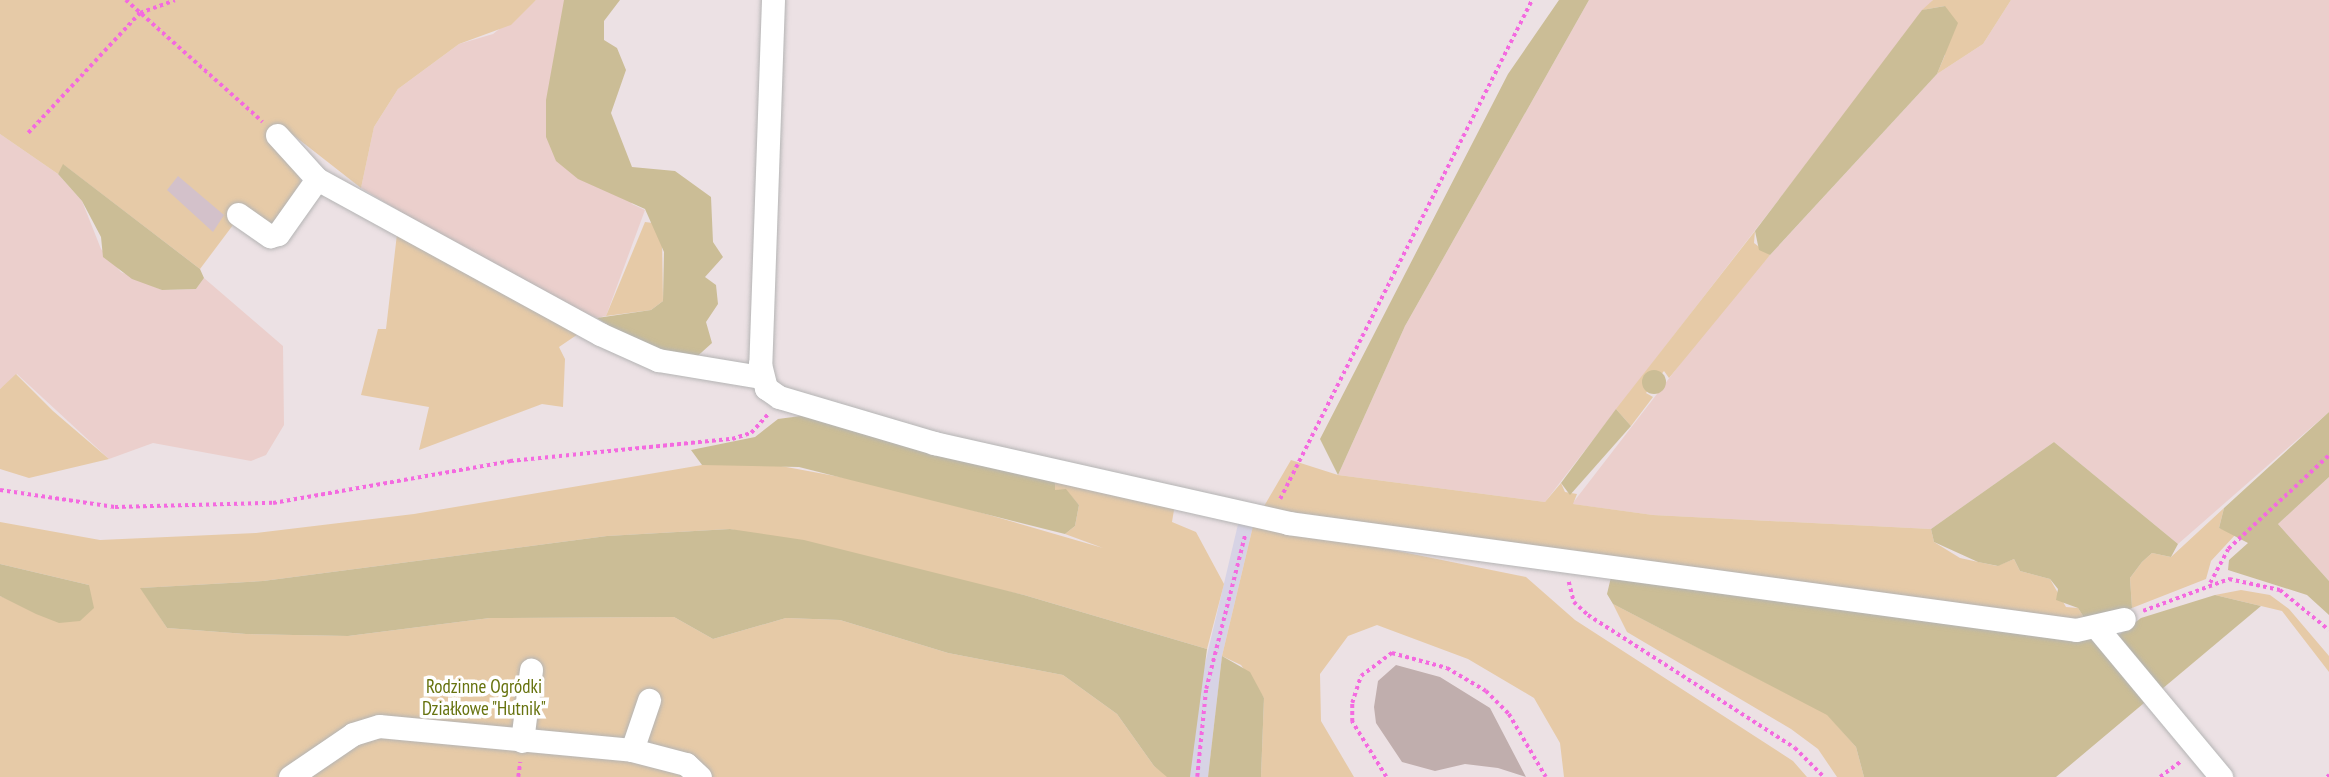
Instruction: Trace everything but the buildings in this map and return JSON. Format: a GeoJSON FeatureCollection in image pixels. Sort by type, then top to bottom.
{"type":"FeatureCollection","features":[{"type":"Feature","properties":{"kind":"lane"},"geometry":{"type":"LineString","coordinates":[[761,377],[773,0]]}},
{"type":"Feature","properties":{"kind":"lane"},"geometry":{"type":"LineString","coordinates":[[277,135],[317,179],[638,353],[761,377],[779,397],[887,431],[1260,517],[2076,630],[2098,628],[2124,619]]}},
{"type":"Feature","properties":{"kind":"lane"},"geometry":{"type":"LineString","coordinates":[[238,214],[270,236],[278,234],[317,179]]}},
{"type":"Feature","properties":{"kind":"lane"},"geometry":{"type":"LineString","coordinates":[[2098,628],[2221,777]]}},
{"type":"Feature","properties":{"kind":"lane"},"geometry":{"type":"LineString","coordinates":[[522,741],[531,670]]}},
{"type":"Feature","properties":{"kind":"lane"},"geometry":{"type":"LineString","coordinates":[[632,750],[649,700]]}},
{"type":"Feature","properties":{"kind":"lane"},"geometry":{"type":"LineString","coordinates":[[289,777],[353,734],[379,726],[632,750],[686,764],[701,777]]}},
{"type":"Feature","properties":{"kind":"path"},"geometry":{"type":"LineString","coordinates":[[126,0],[277,135]]}},
{"type":"Feature","properties":{"kind":"path"},"geometry":{"type":"LineString","coordinates":[[28,132],[140,13],[175,0]]}},
{"type":"Feature","properties":{"kind":"path"},"geometry":{"type":"LineString","coordinates":[[1197,777],[1206,690],[1260,517],[1532,0]]}},
{"type":"Feature","properties":{"kind":"path"},"geometry":{"type":"LineString","coordinates":[[0,490],[115,507],[273,503],[510,461],[733,439],[751,433],[779,397]]}},
{"type":"Feature","properties":{"kind":"path"},"geometry":{"type":"LineString","coordinates":[[2210,583],[2228,549],[2329,455]]}},
{"type":"Feature","properties":{"kind":"path"},"geometry":{"type":"LineString","coordinates":[[1570,562],[1569,592],[1588,615],[1796,748],[1824,777]]}},
{"type":"Feature","properties":{"kind":"path"},"geometry":{"type":"LineString","coordinates":[[2124,619],[2210,583],[2229,579],[2280,590],[2329,630]]}},
{"type":"Feature","properties":{"kind":"path"},"geometry":{"type":"LineString","coordinates":[[1386,777],[1356,730],[1352,703],[1361,677],[1392,653],[1447,668],[1486,691],[1509,714],[1546,777]]}},
{"type":"Feature","properties":{"kind":"shaded area"},"geometry":{"type":"Polygon","coordinates":[[[536,0],[564,0],[632,204],[645,210],[606,316],[597,318],[521,284],[361,188],[374,127],[398,89],[459,44],[493,34],[536,0]]]}},
{"type":"Feature","properties":{"kind":"shaded area"},"geometry":{"type":"Polygon","coordinates":[[[564,0],[620,0],[604,21],[604,40],[617,48],[626,70],[611,113],[632,167],[675,171],[711,197],[713,242],[723,257],[705,277],[716,285],[718,304],[706,322],[712,343],[692,361],[633,341],[597,318],[651,310],[663,301],[664,252],[645,209],[578,179],[556,161],[546,137],[546,100],[564,0]]]}},
{"type":"Feature","properties":{"kind":"shaded area"},"geometry":{"type":"Polygon","coordinates":[[[1559,0],[1589,0],[1405,326],[1338,475],[1320,439],[1508,74],[1559,0]]]}},
{"type":"Feature","properties":{"kind":"shaded area"},"geometry":{"type":"Polygon","coordinates":[[[1589,0],[1933,0],[1545,502],[1338,475],[1405,326],[1589,0]]]}},
{"type":"Feature","properties":{"kind":"shaded area"},"geometry":{"type":"Polygon","coordinates":[[[2011,0],[2329,0],[2329,412],[2178,544],[2054,442],[1931,529],[1653,515],[1572,504],[1735,293],[1937,74],[1983,44],[2011,0]]]}},
{"type":"Feature","properties":{"kind":"shaded area"},"geometry":{"type":"Polygon","coordinates":[[[1945,6],[1958,23],[1937,74],[1770,255],[1759,250],[1755,231],[1922,10],[1945,6]]]}},
{"type":"Feature","properties":{"kind":"shaded area"},"geometry":{"type":"Polygon","coordinates":[[[0,134],[58,174],[82,201],[101,249],[121,272],[162,290],[196,289],[204,278],[283,346],[284,425],[266,455],[251,461],[153,443],[109,459],[17,374],[0,389],[0,134]]]}},
{"type":"Feature","properties":{"kind":"shaded area"},"geometry":{"type":"Polygon","coordinates":[[[63,164],[200,269],[204,278],[196,289],[162,290],[132,279],[103,257],[101,237],[82,201],[58,174],[63,164]]]}},
{"type":"Feature","properties":{"kind":"shaded area"},"geometry":{"type":"Polygon","coordinates":[[[1654,370],[1662,374],[1666,382],[1662,390],[1654,394],[1646,390],[1642,382],[1646,374],[1654,370]]]}},
{"type":"Feature","properties":{"kind":"shaded area"},"geometry":{"type":"Polygon","coordinates":[[[1616,409],[1631,426],[1570,495],[1561,483],[1616,409]]]}},
{"type":"Feature","properties":{"kind":"shaded area"},"geometry":{"type":"Polygon","coordinates":[[[2329,412],[2329,477],[2278,524],[2329,581],[2329,615],[2307,595],[2228,570],[2229,560],[2248,543],[2219,528],[2224,508],[2329,412]]]}},
{"type":"Feature","properties":{"kind":"shaded area"},"geometry":{"type":"Polygon","coordinates":[[[808,415],[1055,475],[1055,490],[1066,489],[1079,505],[1075,526],[1065,534],[799,467],[702,465],[691,450],[755,437],[778,419],[808,415]]]}},
{"type":"Feature","properties":{"kind":"shaded area"},"geometry":{"type":"Polygon","coordinates":[[[2054,442],[2178,544],[2171,557],[2152,553],[2142,562],[2130,578],[2132,608],[2120,614],[2085,619],[2078,608],[2056,600],[2058,589],[2050,579],[2020,571],[2014,559],[1998,566],[1978,562],[1934,542],[1931,529],[2054,442]]]}},
{"type":"Feature","properties":{"kind":"shaded area"},"geometry":{"type":"Polygon","coordinates":[[[2329,477],[2329,581],[2278,524],[2329,477]]]}},
{"type":"Feature","properties":{"kind":"shaded area"},"geometry":{"type":"Polygon","coordinates":[[[1239,520],[1254,522],[1222,656],[1208,777],[1190,777],[1195,706],[1239,520]]]}},
{"type":"Feature","properties":{"kind":"shaded area"},"geometry":{"type":"Polygon","coordinates":[[[730,529],[804,540],[1024,595],[1207,649],[1190,777],[1167,777],[1154,766],[1117,714],[1063,675],[948,653],[840,620],[786,618],[713,639],[674,617],[490,618],[348,636],[246,634],[167,628],[140,588],[263,581],[607,536],[730,529]]]}},
{"type":"Feature","properties":{"kind":"shaded area"},"geometry":{"type":"Polygon","coordinates":[[[0,564],[89,585],[94,608],[80,621],[59,623],[36,614],[0,596],[0,564]]]}},
{"type":"Feature","properties":{"kind":"shaded area"},"geometry":{"type":"Polygon","coordinates":[[[1611,577],[2095,639],[2150,698],[2056,777],[1864,777],[1856,747],[1827,715],[1613,604],[1607,594],[1611,577]]]}},
{"type":"Feature","properties":{"kind":"shaded area"},"geometry":{"type":"Polygon","coordinates":[[[2215,595],[2261,606],[2162,689],[2116,637],[2141,618],[2215,595]]]}},
{"type":"Feature","properties":{"kind":"shaded area"},"geometry":{"type":"Polygon","coordinates":[[[1222,656],[1250,672],[1264,698],[1261,777],[1208,777],[1222,656]]]}},
{"type":"Feature","properties":{"kind":"shaded area"},"geometry":{"type":"Polygon","coordinates":[[[1396,665],[1440,677],[1490,708],[1526,777],[1498,768],[1465,764],[1435,771],[1402,762],[1376,723],[1374,707],[1378,681],[1396,665]]]}},
{"type":"Feature","properties":{"kind":"green space"},"geometry":{"type":"Polygon","coordinates":[[[0,0],[536,0],[511,25],[459,44],[398,89],[374,127],[361,188],[283,127],[301,182],[270,228],[236,221],[200,269],[64,165],[58,174],[0,134],[0,0]]]}},
{"type":"Feature","properties":{"kind":"green space"},"geometry":{"type":"Polygon","coordinates":[[[1933,0],[2011,0],[1983,44],[1937,74],[1945,55],[1945,6],[1922,10],[1933,0]]]}},
{"type":"Feature","properties":{"kind":"green space"},"geometry":{"type":"Polygon","coordinates":[[[645,222],[653,223],[662,240],[663,301],[651,310],[606,316],[645,222]]]}},
{"type":"Feature","properties":{"kind":"green space"},"geometry":{"type":"Polygon","coordinates":[[[1755,231],[1754,243],[1770,255],[1669,378],[1664,371],[1646,393],[1653,397],[1631,426],[1616,409],[1755,231]]]}},
{"type":"Feature","properties":{"kind":"green space"},"geometry":{"type":"Polygon","coordinates":[[[397,234],[584,330],[559,347],[565,359],[563,407],[542,404],[419,450],[429,407],[361,395],[378,329],[386,329],[397,234]]]}},
{"type":"Feature","properties":{"kind":"green space"},"geometry":{"type":"Polygon","coordinates":[[[16,374],[53,411],[109,459],[29,478],[0,469],[0,389],[16,374]]]}},
{"type":"Feature","properties":{"kind":"green space"},"geometry":{"type":"Polygon","coordinates":[[[1291,460],[1338,475],[1545,502],[1561,483],[1565,492],[1577,494],[1573,504],[1653,515],[1931,529],[1934,542],[1960,558],[1997,566],[2014,559],[2020,571],[2050,579],[2066,607],[2078,608],[2085,619],[2046,620],[1263,508],[1291,460]]]}},
{"type":"Feature","properties":{"kind":"green space","name":"Rodzinne Ogródki Działkowe \"Hutnik\""},"geometry":{"type":"Polygon","coordinates":[[[759,462],[889,486],[1103,548],[1065,534],[1075,526],[1079,505],[1066,490],[1055,490],[1055,475],[1175,504],[1172,522],[1196,532],[1224,584],[1207,649],[1024,595],[730,529],[607,536],[263,581],[141,588],[167,628],[246,634],[348,636],[490,618],[674,617],[713,639],[786,618],[840,620],[948,653],[1063,675],[1117,714],[1154,766],[1169,777],[0,777],[0,596],[13,601],[89,585],[0,564],[0,522],[100,540],[256,533],[414,514],[702,465],[759,462]]]}},
{"type":"Feature","properties":{"kind":"green space"},"geometry":{"type":"Polygon","coordinates":[[[2224,508],[2219,528],[2236,534],[2211,561],[2206,579],[2132,608],[2130,578],[2142,562],[2152,553],[2171,557],[2224,508]]]}},
{"type":"Feature","properties":{"kind":"green space"},"geometry":{"type":"Polygon","coordinates":[[[1254,522],[1526,577],[1575,620],[1793,761],[1807,777],[1564,777],[1560,743],[1534,698],[1468,659],[1377,625],[1348,636],[1320,674],[1321,721],[1354,777],[1261,777],[1264,698],[1241,665],[1222,656],[1254,522]]]}},
{"type":"Feature","properties":{"kind":"green space"},"geometry":{"type":"Polygon","coordinates":[[[2241,590],[2270,595],[2289,609],[2329,656],[2329,672],[2282,611],[2215,595],[2241,590]]]}},
{"type":"Feature","properties":{"kind":"green space"},"geometry":{"type":"Polygon","coordinates":[[[1613,604],[1827,714],[1856,747],[1864,777],[1837,777],[1818,749],[1791,729],[1627,632],[1613,604]]]}}]}
